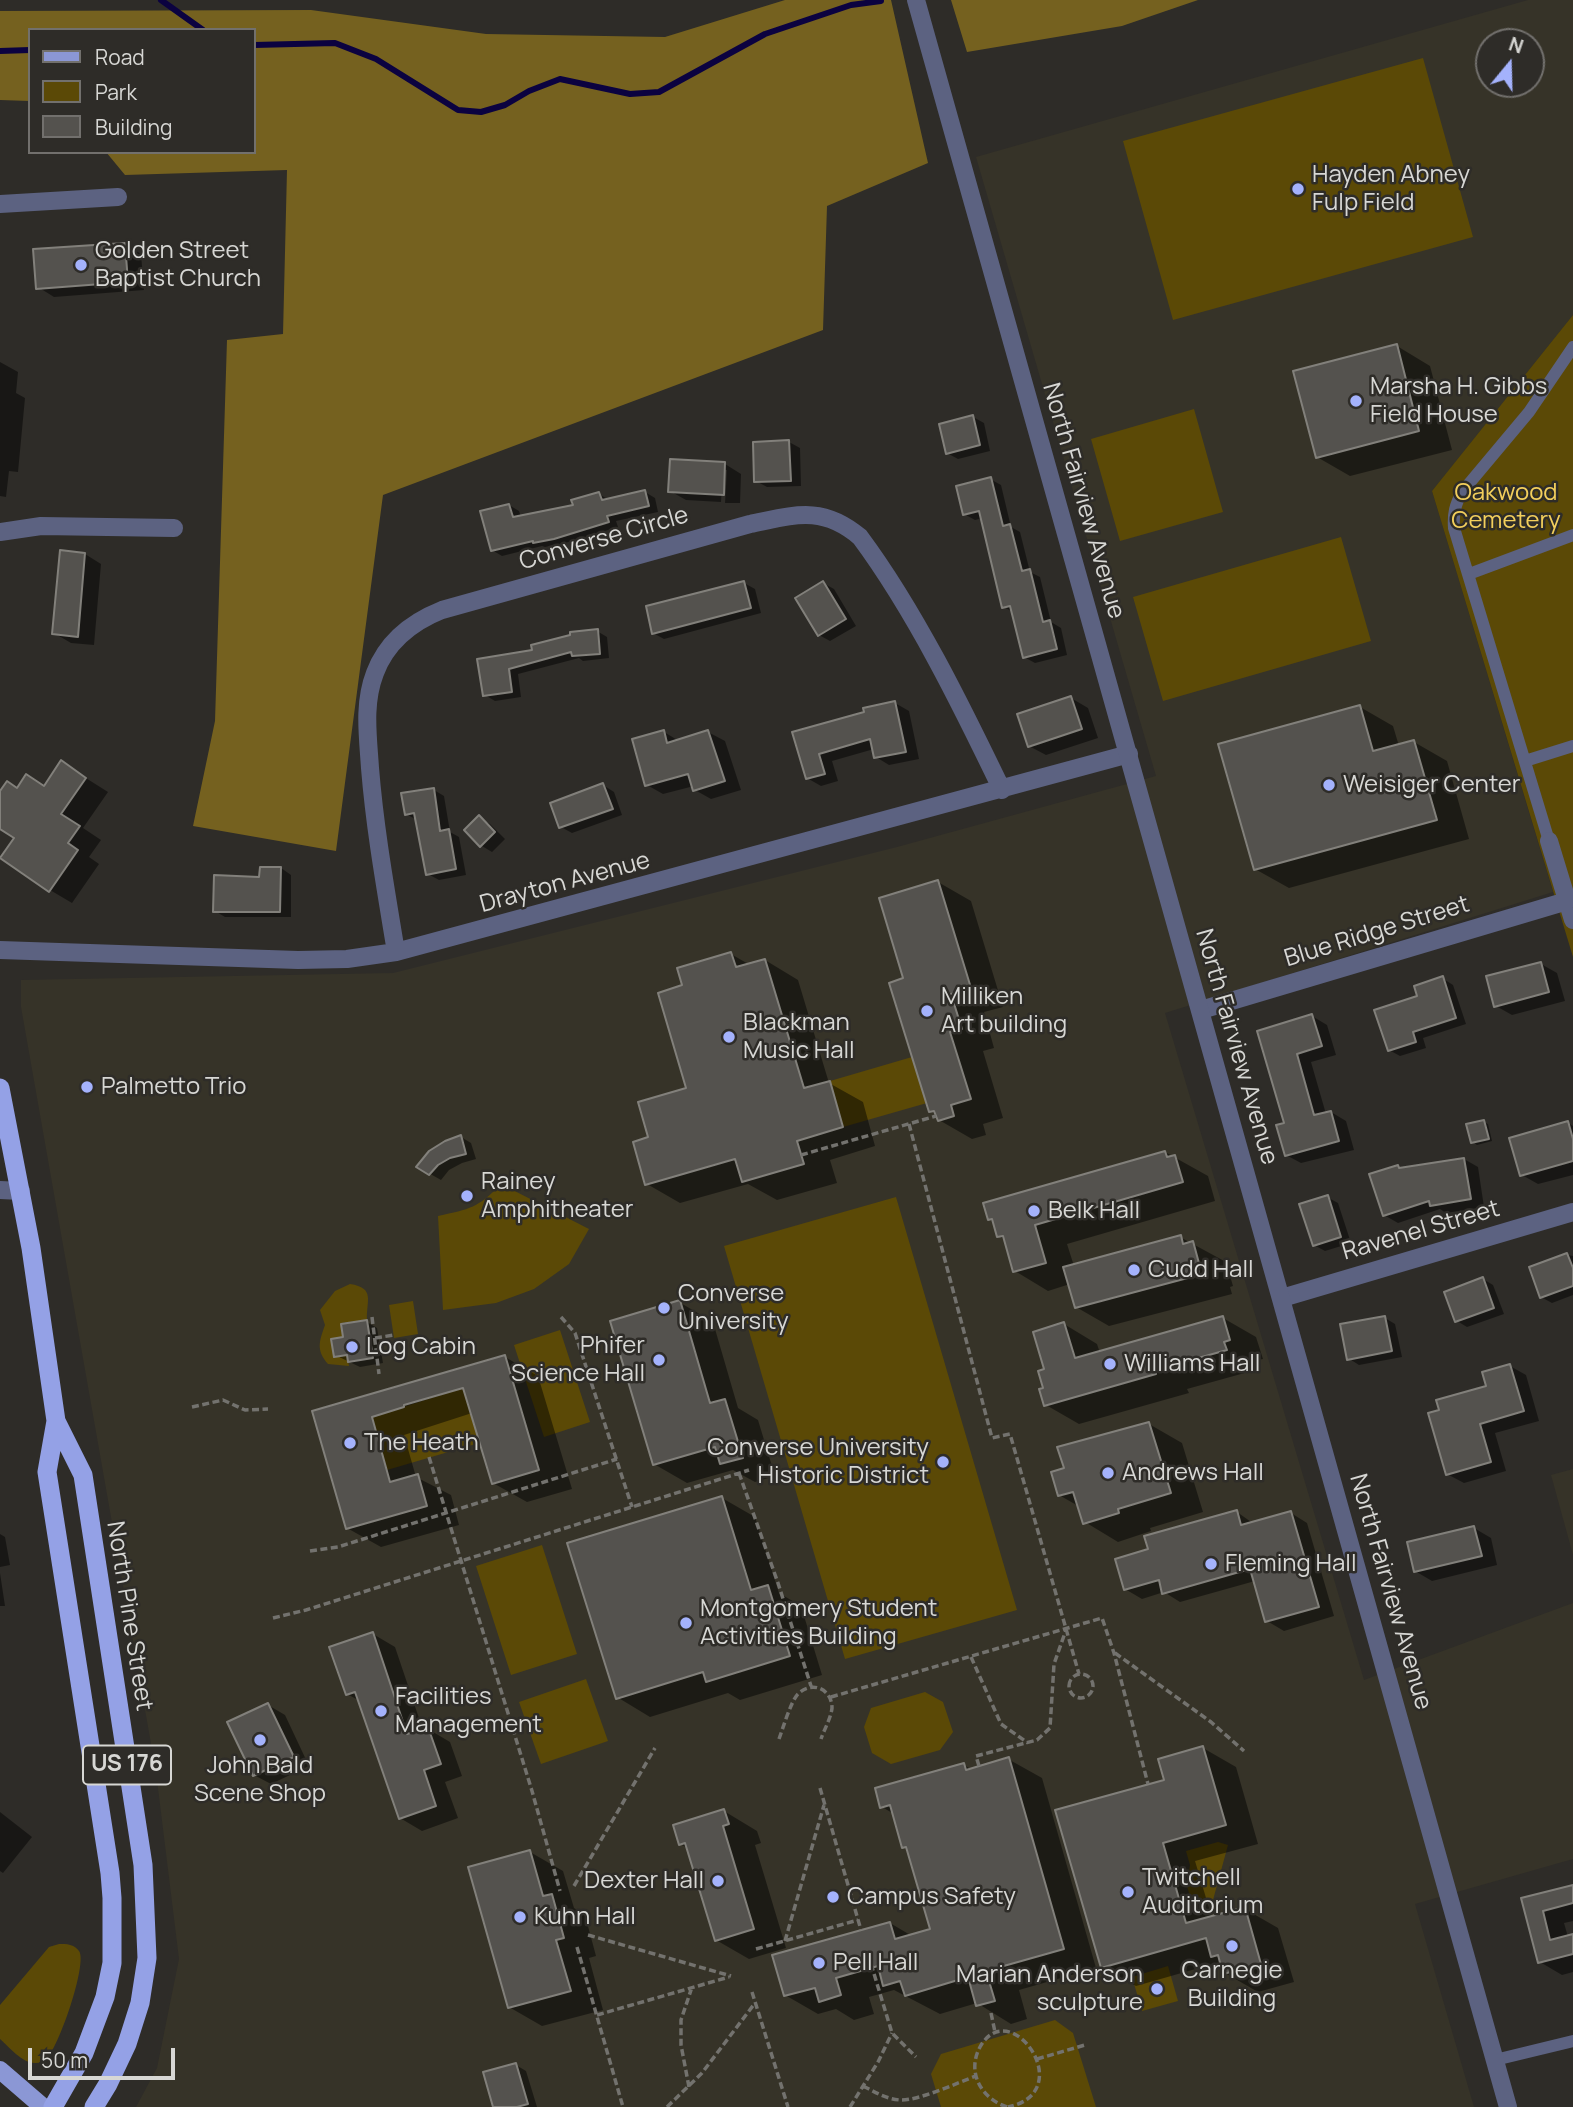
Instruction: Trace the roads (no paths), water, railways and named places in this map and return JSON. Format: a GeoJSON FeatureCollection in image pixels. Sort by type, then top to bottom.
{"type":"FeatureCollection","features":[{"type":"Feature","properties":{"kind":"highway","name":"North Pine Street"},"geometry":{"type":"LineString","coordinates":[[0,1088],[21,1191],[56,1422],[83,1475],[143,1866],[147,1958],[140,2003],[127,2045],[94,2107]]}},
{"type":"Feature","properties":{"kind":"highway","name":"North Pine Street"},"geometry":{"type":"LineString","coordinates":[[53,2107],[92,2034],[111,1963],[110,1873],[47,1472],[56,1422]]}},
{"type":"Feature","properties":{"kind":"main road"},"geometry":{"type":"LineString","coordinates":[[0,2070],[43,2107]]}},
{"type":"Feature","properties":{"kind":"street","name":"North Fairview Avenue"},"geometry":{"type":"LineString","coordinates":[[916,0],[1508,2107]]}},
{"type":"Feature","properties":{"kind":"street"},"geometry":{"type":"LineString","coordinates":[[0,204],[118,197]]}},
{"type":"Feature","properties":{"kind":"street","name":"Converse Circle"},"geometry":{"type":"LineString","coordinates":[[396,952],[374,819],[367,720],[369,695],[376,671],[387,650],[412,624],[442,610],[750,524],[801,514],[817,515],[848,527],[860,537],[915,624],[969,722],[1002,790]]}},
{"type":"Feature","properties":{"kind":"street"},"geometry":{"type":"LineString","coordinates":[[0,531],[41,526],[174,528]]}},
{"type":"Feature","properties":{"kind":"street","name":"Drayton Avenue"},"geometry":{"type":"LineString","coordinates":[[0,950],[298,960],[347,959],[396,952],[1129,754]]}},
{"type":"Feature","properties":{"kind":"street"},"geometry":{"type":"LineString","coordinates":[[1549,841],[1573,920]]}},
{"type":"Feature","properties":{"kind":"street","name":"Blue Ridge Street"},"geometry":{"type":"LineString","coordinates":[[1200,1010],[1567,901]]}},
{"type":"Feature","properties":{"kind":"street"},"geometry":{"type":"LineString","coordinates":[[0,1190],[21,1191]]}},
{"type":"Feature","properties":{"kind":"street","name":"Ravenel Street"},"geometry":{"type":"LineString","coordinates":[[1282,1298],[1573,1212]]}},
{"type":"Feature","properties":{"kind":"lane"},"geometry":{"type":"LineString","coordinates":[[1549,841],[1454,528],[1453,516],[1462,492],[1528,412],[1573,347]]}},
{"type":"Feature","properties":{"kind":"lane"},"geometry":{"type":"LineString","coordinates":[[1469,574],[1573,535]]}},
{"type":"Feature","properties":{"kind":"lane"},"geometry":{"type":"LineString","coordinates":[[1525,761],[1573,746]]}},
{"type":"Feature","properties":{"kind":"lane"},"geometry":{"type":"LineString","coordinates":[[1495,2060],[1573,2041]]}},
{"type":"Feature","properties":{"kind":"waterway"},"geometry":{"type":"LineString","coordinates":[[161,0],[200,28]]}},
{"type":"Feature","properties":{"kind":"waterway"},"geometry":{"type":"LineString","coordinates":[[256,45],[335,43],[376,59],[458,110],[481,112],[505,105],[529,91],[560,79],[630,94],[659,92],[765,34],[851,5],[881,1]]}},
{"type":"Feature","properties":{"kind":"waterway"},"geometry":{"type":"LineString","coordinates":[[0,51],[28,50]]}},
{"type":"Feature","properties":{"kind":"place","name":"Hayden Abney Fulp Field"},"geometry":{"type":"Point","coordinates":[1298,189]}},
{"type":"Feature","properties":{"kind":"place","name":"Golden Street Baptist Church"},"geometry":{"type":"Point","coordinates":[81,265]}},
{"type":"Feature","properties":{"kind":"place","name":"Marsha H. Gibbs Field House"},"geometry":{"type":"Point","coordinates":[1356,401]}},
{"type":"Feature","properties":{"kind":"place","name":"Weisiger Center"},"geometry":{"type":"Point","coordinates":[1329,785]}},
{"type":"Feature","properties":{"kind":"place","name":"Milliken Art building"},"geometry":{"type":"Point","coordinates":[927,1011]}},
{"type":"Feature","properties":{"kind":"place","name":"Blackman Music Hall"},"geometry":{"type":"Point","coordinates":[729,1037]}},
{"type":"Feature","properties":{"kind":"place","name":"Palmetto Trio"},"geometry":{"type":"Point","coordinates":[87,1087]}},
{"type":"Feature","properties":{"kind":"place","name":"Rainey Amphitheater"},"geometry":{"type":"Point","coordinates":[467,1196]}},
{"type":"Feature","properties":{"kind":"place","name":"Belk Hall"},"geometry":{"type":"Point","coordinates":[1034,1211]}},
{"type":"Feature","properties":{"kind":"place","name":"Cudd Hall"},"geometry":{"type":"Point","coordinates":[1134,1270]}},
{"type":"Feature","properties":{"kind":"place","name":"Converse University"},"geometry":{"type":"Point","coordinates":[664,1308]}},
{"type":"Feature","properties":{"kind":"place","name":"Log Cabin"},"geometry":{"type":"Point","coordinates":[352,1347]}},
{"type":"Feature","properties":{"kind":"place","name":"Phifer Science Hall"},"geometry":{"type":"Point","coordinates":[659,1360]}},
{"type":"Feature","properties":{"kind":"place","name":"Williams Hall"},"geometry":{"type":"Point","coordinates":[1110,1364]}},
{"type":"Feature","properties":{"kind":"place","name":"The Heath"},"geometry":{"type":"Point","coordinates":[350,1443]}},
{"type":"Feature","properties":{"kind":"place","name":"Converse University Historic District"},"geometry":{"type":"Point","coordinates":[943,1462]}},
{"type":"Feature","properties":{"kind":"place","name":"Andrews Hall"},"geometry":{"type":"Point","coordinates":[1108,1473]}},
{"type":"Feature","properties":{"kind":"place","name":"Fleming Hall"},"geometry":{"type":"Point","coordinates":[1211,1564]}},
{"type":"Feature","properties":{"kind":"place","name":"Montgomery Student Activities Building"},"geometry":{"type":"Point","coordinates":[686,1623]}},
{"type":"Feature","properties":{"kind":"place","name":"Facilities Management"},"geometry":{"type":"Point","coordinates":[381,1711]}},
{"type":"Feature","properties":{"kind":"place","name":"John Bald Scene Shop"},"geometry":{"type":"Point","coordinates":[260,1740]}},
{"type":"Feature","properties":{"kind":"place","name":"Dexter Hall"},"geometry":{"type":"Point","coordinates":[718,1881]}},
{"type":"Feature","properties":{"kind":"place","name":"Twitchell Auditorium"},"geometry":{"type":"Point","coordinates":[1128,1892]}},
{"type":"Feature","properties":{"kind":"place","name":"Campus Safety"},"geometry":{"type":"Point","coordinates":[833,1897]}},
{"type":"Feature","properties":{"kind":"place","name":"Kuhn Hall"},"geometry":{"type":"Point","coordinates":[520,1917]}},
{"type":"Feature","properties":{"kind":"place","name":"Carnegie Building"},"geometry":{"type":"Point","coordinates":[1232,1946]}},
{"type":"Feature","properties":{"kind":"place","name":"Pell Hall"},"geometry":{"type":"Point","coordinates":[819,1963]}},
{"type":"Feature","properties":{"kind":"place","name":"Marian Anderson sculpture"},"geometry":{"type":"Point","coordinates":[1157,1989]}},
{"type":"Feature","properties":{"kind":"park label","name":"Oakwood Cemetery"},"geometry":{"type":"Point","coordinates":[1506,507]}}]}
